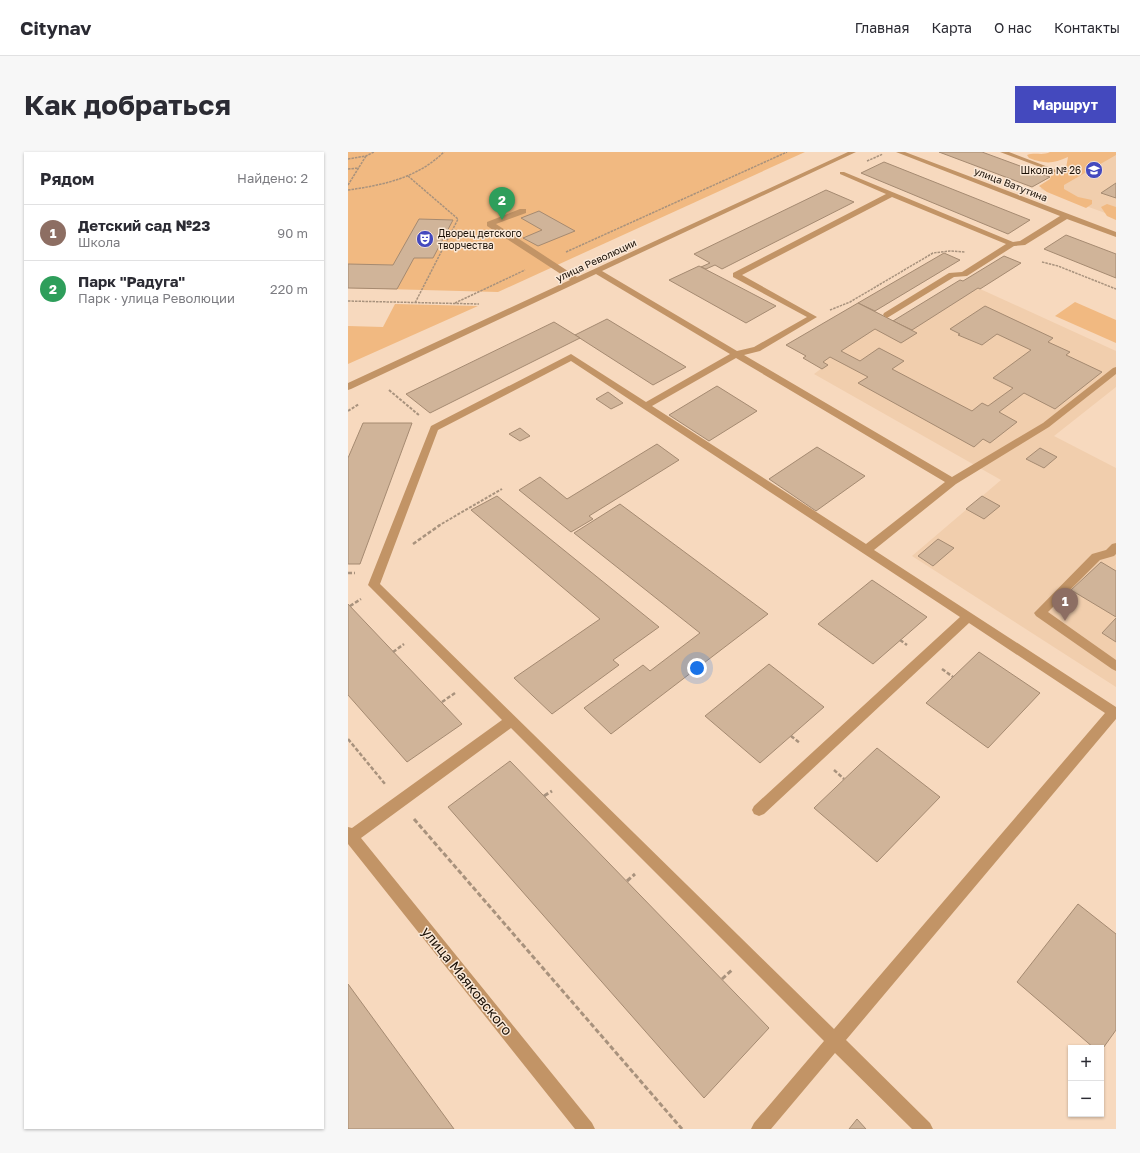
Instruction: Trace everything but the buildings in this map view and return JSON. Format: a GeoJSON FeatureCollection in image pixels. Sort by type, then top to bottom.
{"type":"FeatureCollection","features":[{"type":"Feature","properties":{"kind":"street","name":"улица Революции"},"geometry":{"type":"LineString","coordinates":[[348,387],[853,152]]}},
{"type":"Feature","properties":{"kind":"street","name":"улица Ватутина"},"geometry":{"type":"LineString","coordinates":[[899,152],[1116,235]]}},
{"type":"Feature","properties":{"kind":"street"},"geometry":{"type":"LineString","coordinates":[[1003,152],[1062,173]]}},
{"type":"Feature","properties":{"kind":"street"},"geometry":{"type":"LineString","coordinates":[[842,173],[1012,244],[1022,244],[1066,216]]}},
{"type":"Feature","properties":{"kind":"street"},"geometry":{"type":"LineString","coordinates":[[813,317],[736,276],[892,194]]}},
{"type":"Feature","properties":{"kind":"street"},"geometry":{"type":"LineString","coordinates":[[523,211],[490,224],[576,280]]}},
{"type":"Feature","properties":{"kind":"street"},"geometry":{"type":"LineString","coordinates":[[887,315],[952,275],[964,274],[1012,244]]}},
{"type":"Feature","properties":{"kind":"street"},"geometry":{"type":"LineString","coordinates":[[596,271],[952,482]]}},
{"type":"Feature","properties":{"kind":"street"},"geometry":{"type":"LineString","coordinates":[[645,406],[736,354],[757,349],[813,317]]}},
{"type":"Feature","properties":{"kind":"street"},"geometry":{"type":"LineString","coordinates":[[760,1129],[834,1041],[1115,713],[571,357],[434,428],[374,585],[834,1041],[924,1129]]}},
{"type":"Feature","properties":{"kind":"street"},"geometry":{"type":"LineString","coordinates":[[866,550],[952,482],[1046,424],[1116,370]]}},
{"type":"Feature","properties":{"kind":"street"},"geometry":{"type":"LineString","coordinates":[[1116,547],[1110,553],[1096,557],[1040,613],[1116,666]]}},
{"type":"Feature","properties":{"kind":"street"},"geometry":{"type":"LineString","coordinates":[[759,810],[968,617]]}},
{"type":"Feature","properties":{"kind":"street"},"geometry":{"type":"LineString","coordinates":[[350,835],[400,802],[511,721]]}},
{"type":"Feature","properties":{"kind":"street","name":"улица Маяковского"},"geometry":{"type":"LineString","coordinates":[[350,835],[586,1129]]}},
{"type":"Feature","properties":{"kind":"path"},"geometry":{"type":"LineString","coordinates":[[348,159],[366,156],[374,152]]}},
{"type":"Feature","properties":{"kind":"path"},"geometry":{"type":"LineString","coordinates":[[348,190],[389,183],[408,176],[424,169],[444,152]]}},
{"type":"Feature","properties":{"kind":"path"},"geometry":{"type":"LineString","coordinates":[[455,304],[478,291],[787,152]]}},
{"type":"Feature","properties":{"kind":"path"},"geometry":{"type":"LineString","coordinates":[[348,185],[366,156]]}},
{"type":"Feature","properties":{"kind":"path"},"geometry":{"type":"LineString","coordinates":[[348,170],[359,168]]}},
{"type":"Feature","properties":{"kind":"path"},"geometry":{"type":"LineString","coordinates":[[408,176],[458,219],[415,303]]}},
{"type":"Feature","properties":{"kind":"path"},"geometry":{"type":"LineString","coordinates":[[813,317],[850,302],[933,253],[950,251],[970,252]]}},
{"type":"Feature","properties":{"kind":"path"},"geometry":{"type":"LineString","coordinates":[[1042,262],[1058,266],[1116,289]]}},
{"type":"Feature","properties":{"kind":"path"},"geometry":{"type":"LineString","coordinates":[[348,301],[481,304]]}},
{"type":"Feature","properties":{"kind":"path"},"geometry":{"type":"LineString","coordinates":[[389,390],[434,428]]}},
{"type":"Feature","properties":{"kind":"path"},"geometry":{"type":"LineString","coordinates":[[383,562],[406,550],[432,530],[502,489]]}},
{"type":"Feature","properties":{"kind":"path"},"geometry":{"type":"LineString","coordinates":[[348,739],[400,802],[682,1129]]}},
{"type":"Feature","properties":{"kind":"shaded area"},"geometry":{"type":"Polygon","coordinates":[[[348,152],[805,152],[498,292],[348,288],[348,152]]]}},
{"type":"Feature","properties":{"kind":"shaded area"},"geometry":{"type":"Polygon","coordinates":[[[1050,152],[1116,152],[1116,155],[1064,185],[1064,189],[1078,197],[1092,200],[1092,204],[1086,208],[1047,192],[1039,186],[1050,179],[1052,174],[1066,168],[1068,157],[1058,161],[1044,162],[1029,158],[1027,155],[1045,154],[1050,152]]]}},
{"type":"Feature","properties":{"kind":"shaded area","name":"Школа № 26"},"geometry":{"type":"Polygon","coordinates":[[[1103,152],[1116,152],[1116,217],[1040,189],[1103,152]]]}},
{"type":"Feature","properties":{"kind":"shaded area"},"geometry":{"type":"Polygon","coordinates":[[[1107,204],[1116,207],[1116,220],[1107,216],[1101,207],[1107,204]]]}},
{"type":"Feature","properties":{"kind":"shaded area"},"geometry":{"type":"Polygon","coordinates":[[[978,288],[1116,351],[1116,387],[1054,436],[1116,468],[1116,687],[912,556],[1001,480],[814,374],[822,368],[803,358],[805,356],[786,345],[858,303],[912,330],[978,288]]]}},
{"type":"Feature","properties":{"kind":"shaded area"},"geometry":{"type":"Polygon","coordinates":[[[1075,302],[1116,320],[1116,343],[1055,316],[1075,302]]]}},
{"type":"Feature","properties":{"kind":"shaded area"},"geometry":{"type":"Polygon","coordinates":[[[395,304],[478,306],[348,364],[348,326],[383,327],[395,304]]]}},
{"type":"Feature","properties":{"kind":"place","name":"Школа № 26"},"geometry":{"type":"Point","coordinates":[1094,170]}},
{"type":"Feature","properties":{"kind":"place","name":"Парк \"Радуга\""},"geometry":{"type":"Point","coordinates":[502,220]}},
{"type":"Feature","properties":{"kind":"place","name":"Дворец детского творчества"},"geometry":{"type":"Point","coordinates":[425,239]}},
{"type":"Feature","properties":{"kind":"place","name":"Детский сад №23"},"geometry":{"type":"Point","coordinates":[1065,621]}}]}
